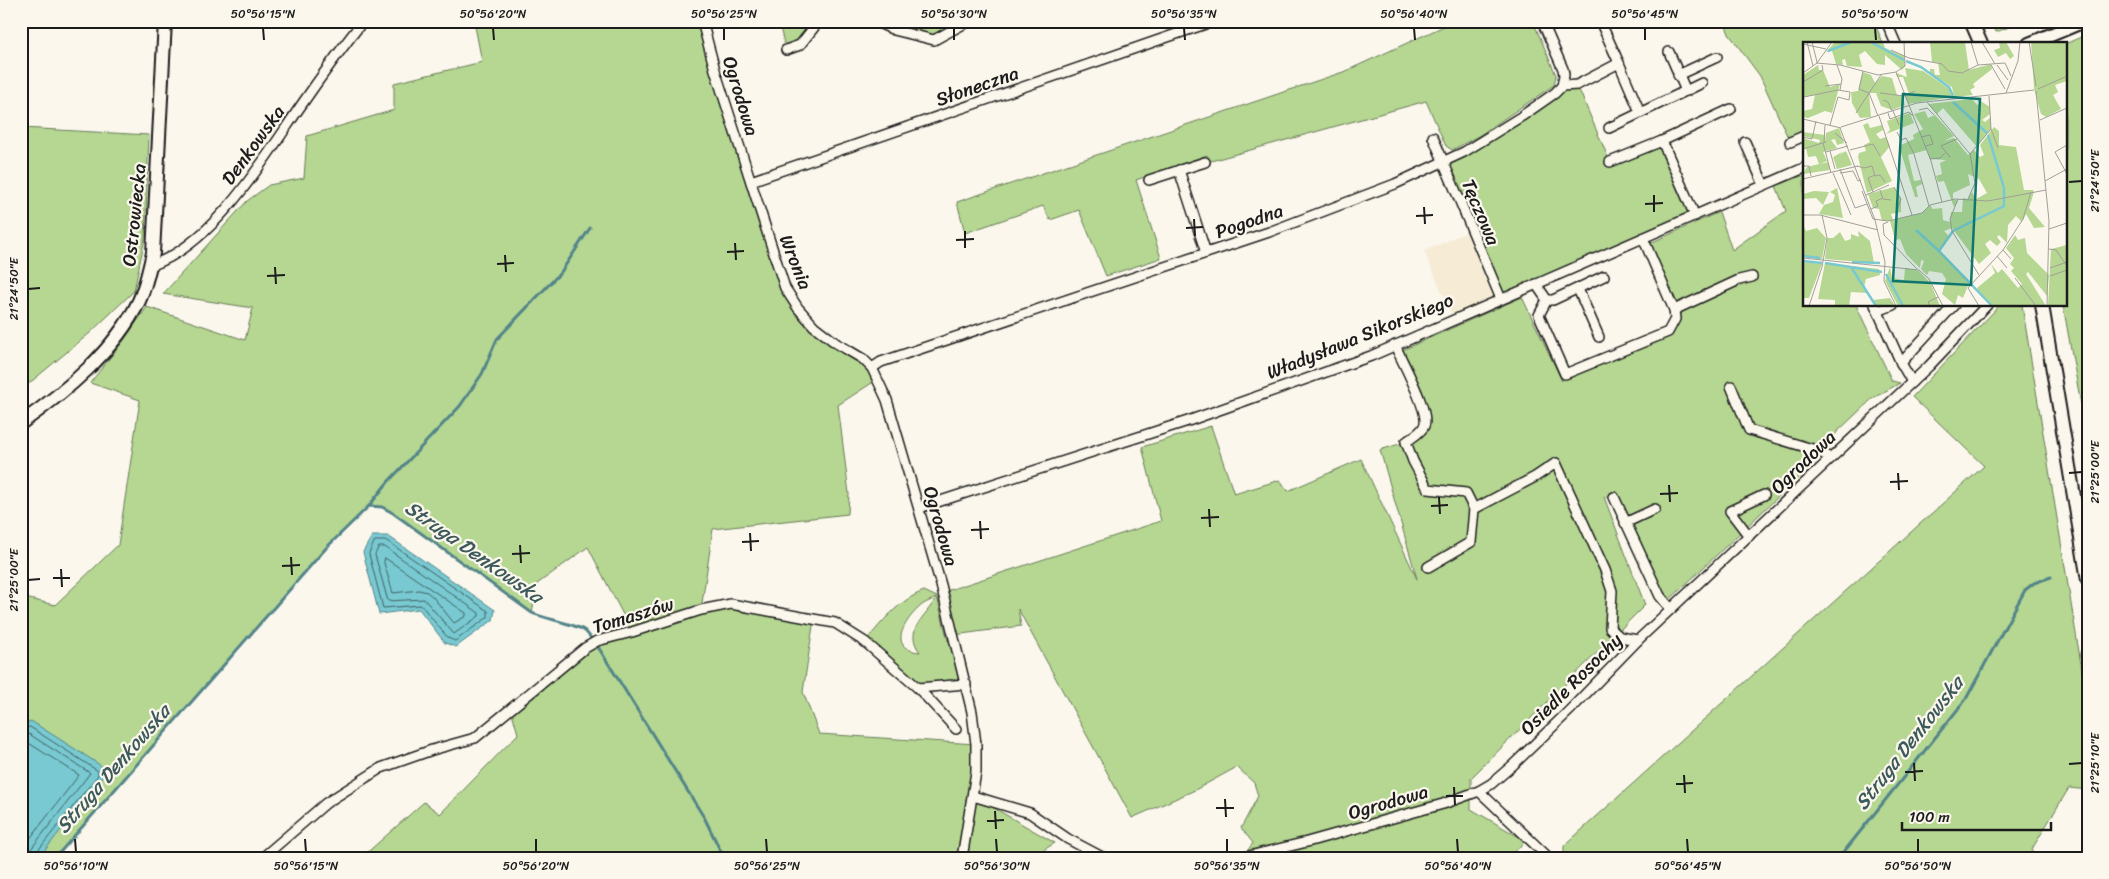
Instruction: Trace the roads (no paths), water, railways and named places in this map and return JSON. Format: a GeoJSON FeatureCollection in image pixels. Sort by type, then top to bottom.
{"type":"FeatureCollection","features":[{"type":"Feature","properties":{"kind":"street","name":"Ostrowiecka"},"geometry":{"type":"LineString","coordinates":[[21,423],[71,386],[109,346],[138,303],[150,266],[155,227],[165,21]]}},
{"type":"Feature","properties":{"kind":"street","name":"Denkowska"},"geometry":{"type":"LineString","coordinates":[[150,266],[168,260],[202,233],[244,189],[329,65],[363,21]]}},
{"type":"Feature","properties":{"kind":"street","name":"Ogrodowa"},"geometry":{"type":"LineString","coordinates":[[702,21],[751,181]]}},
{"type":"Feature","properties":{"kind":"street"},"geometry":{"type":"LineString","coordinates":[[786,50],[800,45],[820,21]]}},
{"type":"Feature","properties":{"kind":"street"},"geometry":{"type":"LineString","coordinates":[[874,21],[894,30],[934,40],[954,25],[970,21]]}},
{"type":"Feature","properties":{"kind":"street","name":"Słoneczna"},"geometry":{"type":"LineString","coordinates":[[751,181],[1214,21]]}},
{"type":"Feature","properties":{"kind":"street"},"geometry":{"type":"LineString","coordinates":[[1560,21],[1543,25],[1563,69],[1562,86],[1577,84],[1619,63]]}},
{"type":"Feature","properties":{"kind":"street"},"geometry":{"type":"LineString","coordinates":[[1600,21],[1640,112]]}},
{"type":"Feature","properties":{"kind":"street"},"geometry":{"type":"LineString","coordinates":[[1886,21],[1895,42]]}},
{"type":"Feature","properties":{"kind":"street"},"geometry":{"type":"LineString","coordinates":[[1971,21],[1980,42]]}},
{"type":"Feature","properties":{"kind":"street"},"geometry":{"type":"LineString","coordinates":[[2034,42],[2084,21]]}},
{"type":"Feature","properties":{"kind":"street"},"geometry":{"type":"LineString","coordinates":[[1669,52],[1686,91]]}},
{"type":"Feature","properties":{"kind":"street"},"geometry":{"type":"LineString","coordinates":[[1678,75],[1717,57]]}},
{"type":"Feature","properties":{"kind":"street"},"geometry":{"type":"LineString","coordinates":[[1609,128],[1702,84]]}},
{"type":"Feature","properties":{"kind":"street","name":"Pogodna"},"geometry":{"type":"LineString","coordinates":[[872,368],[881,362],[1305,219],[1443,163],[1522,116],[1562,86]]}},
{"type":"Feature","properties":{"kind":"street"},"geometry":{"type":"LineString","coordinates":[[1610,162],[1731,110]]}},
{"type":"Feature","properties":{"kind":"street"},"geometry":{"type":"LineString","coordinates":[[1790,142],[1803,136]]}},
{"type":"Feature","properties":{"kind":"street","name":"Tęczowa"},"geometry":{"type":"LineString","coordinates":[[1433,137],[1501,300]]}},
{"type":"Feature","properties":{"kind":"street"},"geometry":{"type":"LineString","coordinates":[[1662,141],[1695,216]]}},
{"type":"Feature","properties":{"kind":"street"},"geometry":{"type":"LineString","coordinates":[[1745,142],[1764,185]]}},
{"type":"Feature","properties":{"kind":"street"},"geometry":{"type":"LineString","coordinates":[[1149,180],[1205,162]]}},
{"type":"Feature","properties":{"kind":"street","name":"Władysława Sikorskiego"},"geometry":{"type":"LineString","coordinates":[[919,508],[1188,421],[1371,356],[1803,168]]}},
{"type":"Feature","properties":{"kind":"street"},"geometry":{"type":"LineString","coordinates":[[1179,170],[1206,253]]}},
{"type":"Feature","properties":{"kind":"street","name":"Wronia"},"geometry":{"type":"LineString","coordinates":[[751,181],[773,252],[789,295],[814,326],[836,343],[863,359],[872,368],[878,379]]}},
{"type":"Feature","properties":{"kind":"street"},"geometry":{"type":"LineString","coordinates":[[1547,300],[1539,315],[1565,374],[1668,332],[1675,319],[1674,310],[1643,238]]}},
{"type":"Feature","properties":{"kind":"street"},"geometry":{"type":"LineString","coordinates":[[1536,284],[1541,294],[1547,300],[1553,300],[1604,276]]}},
{"type":"Feature","properties":{"kind":"street"},"geometry":{"type":"LineString","coordinates":[[1674,310],[1739,280],[1752,276]]}},
{"type":"Feature","properties":{"kind":"street"},"geometry":{"type":"LineString","coordinates":[[1578,289],[1599,337]]}},
{"type":"Feature","properties":{"kind":"street"},"geometry":{"type":"LineString","coordinates":[[1901,363],[1953,306]]}},
{"type":"Feature","properties":{"kind":"street","name":"Ogrodowa"},"geometry":{"type":"LineString","coordinates":[[1638,640],[1930,366],[1986,306]]}},
{"type":"Feature","properties":{"kind":"street"},"geometry":{"type":"LineString","coordinates":[[2042,306],[2088,580]]}},
{"type":"Feature","properties":{"kind":"street"},"geometry":{"type":"LineString","coordinates":[[1876,308],[1901,363],[1912,382]]}},
{"type":"Feature","properties":{"kind":"street"},"geometry":{"type":"LineString","coordinates":[[1395,345],[1424,412],[1425,425],[1422,430],[1406,442],[1413,461],[1428,489],[1466,493],[1474,509],[1471,542],[1428,566]]}},
{"type":"Feature","properties":{"kind":"street","name":"Ogrodowa"},"geometry":{"type":"LineString","coordinates":[[878,379],[887,400],[919,508],[966,684],[976,744],[976,772],[962,858]]}},
{"type":"Feature","properties":{"kind":"street"},"geometry":{"type":"LineString","coordinates":[[1731,386],[1749,430],[1819,451],[1830,458]]}},
{"type":"Feature","properties":{"kind":"street","name":"Osiedle Rosochy"},"geometry":{"type":"LineString","coordinates":[[1474,509],[1527,481],[1556,463],[1610,584],[1612,591],[1610,628],[1620,637],[1638,640]]}},
{"type":"Feature","properties":{"kind":"street"},"geometry":{"type":"LineString","coordinates":[[1749,536],[1730,511],[1764,495]]}},
{"type":"Feature","properties":{"kind":"street"},"geometry":{"type":"LineString","coordinates":[[1614,497],[1660,596],[1671,609]]}},
{"type":"Feature","properties":{"kind":"street"},"geometry":{"type":"LineString","coordinates":[[1625,523],[1655,509]]}},
{"type":"Feature","properties":{"kind":"street","name":"Tomaszów"},"geometry":{"type":"LineString","coordinates":[[262,858],[326,803],[381,768],[432,750],[475,738],[585,648],[597,641],[701,610],[731,604],[835,623],[865,642],[918,688],[956,729]]}},
{"type":"Feature","properties":{"kind":"street","name":"Osiedle Rosochy"},"geometry":{"type":"LineString","coordinates":[[1479,792],[1513,765],[1638,640]]}},
{"type":"Feature","properties":{"kind":"street"},"geometry":{"type":"LineString","coordinates":[[918,688],[966,684]]}},
{"type":"Feature","properties":{"kind":"street","name":"Ogrodowa"},"geometry":{"type":"LineString","coordinates":[[1241,858],[1307,842],[1479,792]]}},
{"type":"Feature","properties":{"kind":"street"},"geometry":{"type":"LineString","coordinates":[[1479,792],[1548,858]]}},
{"type":"Feature","properties":{"kind":"street"},"geometry":{"type":"LineString","coordinates":[[973,796],[1030,813],[1068,839],[1104,858]]}},
{"type":"Feature","properties":{"kind":"water"},"geometry":{"type":"Polygon","coordinates":[[[372,536],[388,536],[495,610],[493,620],[456,647],[445,643],[419,609],[379,614],[363,552],[372,536]]]}},
{"type":"Feature","properties":{"kind":"water"},"geometry":{"type":"Polygon","coordinates":[[[31,721],[104,768],[103,776],[39,858],[21,858],[21,726],[31,721]]]}},
{"type":"Feature","properties":{"kind":"waterway"},"geometry":{"type":"LineString","coordinates":[[369,506],[388,482],[460,406],[482,374],[497,339],[561,272],[590,228]]}},
{"type":"Feature","properties":{"kind":"waterway","name":"Struga Denkowska"},"geometry":{"type":"LineString","coordinates":[[55,858],[327,547],[369,506],[382,507],[393,513],[532,613],[581,628],[585,631],[600,650],[705,819],[724,858]]}},
{"type":"Feature","properties":{"kind":"waterway","name":"Struga Denkowska"},"geometry":{"type":"LineString","coordinates":[[1839,858],[1966,699],[2025,590],[2034,583],[2051,577]]}}]}
